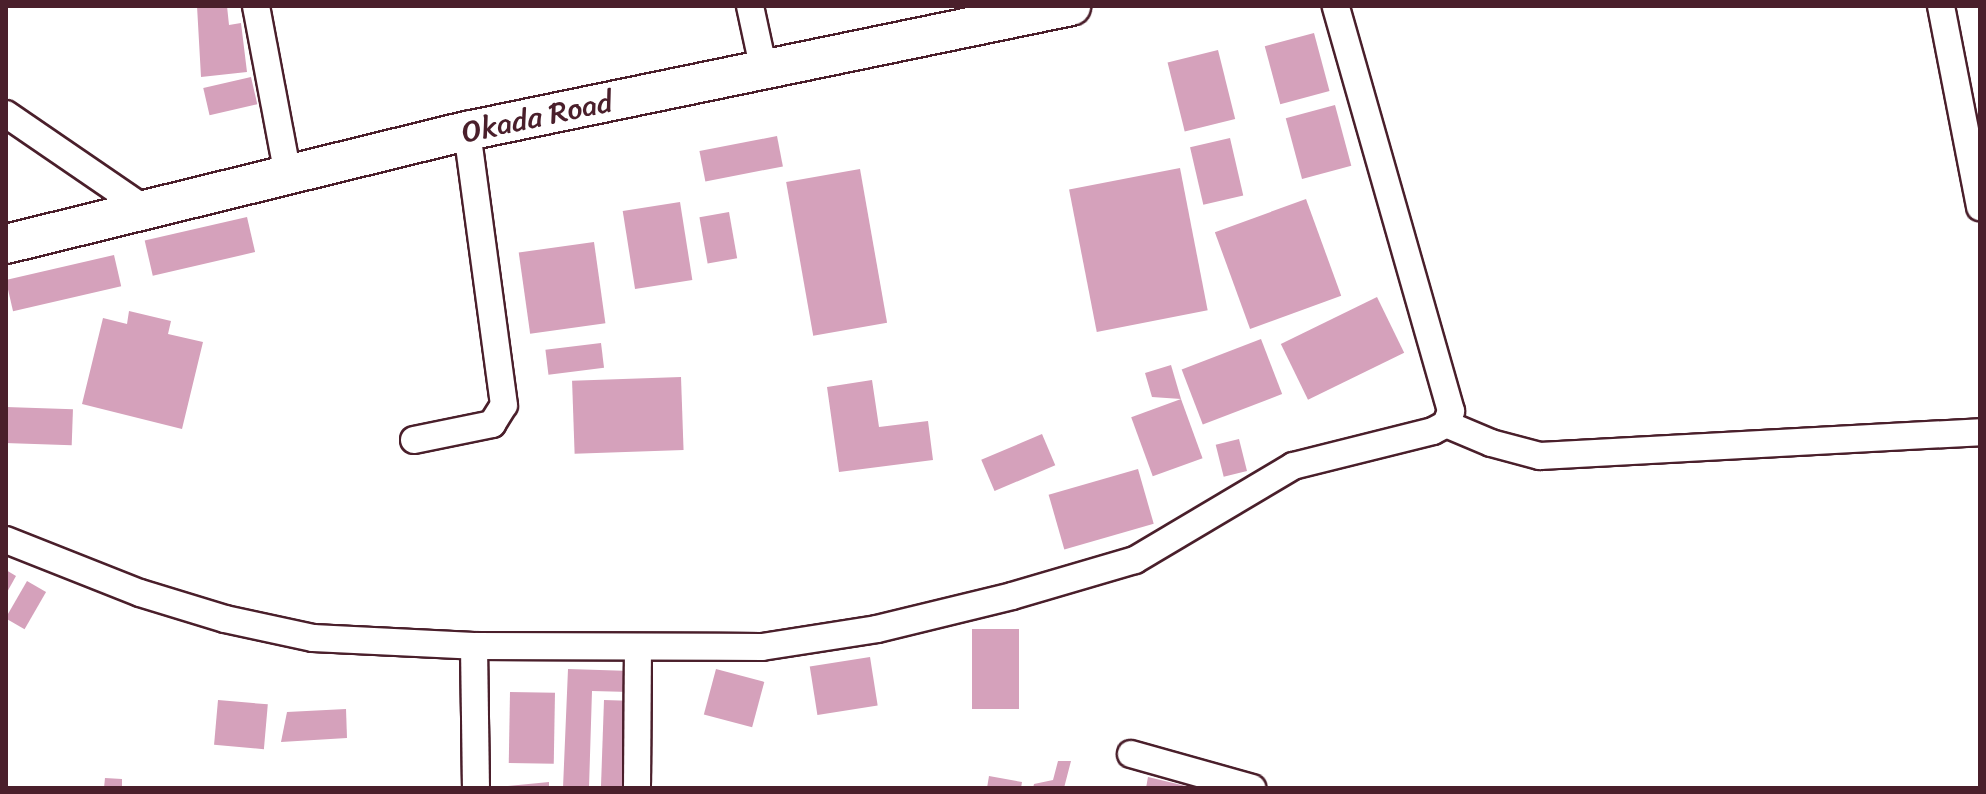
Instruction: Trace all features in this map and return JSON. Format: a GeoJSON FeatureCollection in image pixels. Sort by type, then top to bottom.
{"type":"FeatureCollection","features":[{"type":"Feature","properties":{"kind":"street"},"geometry":{"type":"LineString","coordinates":[[256,6],[288,176]]}},
{"type":"Feature","properties":{"kind":"street"},"geometry":{"type":"LineString","coordinates":[[750,6],[764,71]]}},
{"type":"Feature","properties":{"kind":"street","name":"Okada Road"},"geometry":{"type":"LineString","coordinates":[[6,244],[467,131],[1071,6]]}},
{"type":"Feature","properties":{"kind":"street"},"geometry":{"type":"LineString","coordinates":[[6,540],[140,593],[225,619],[313,638],[474,646],[638,649],[762,647],[877,629],[1012,596],[1135,560],[1293,466],[1433,431],[1446,424],[1451,411],[1450,398],[1336,6]]}},
{"type":"Feature","properties":{"kind":"street"},"geometry":{"type":"LineString","coordinates":[[1941,6],[1980,207]]}},
{"type":"Feature","properties":{"kind":"street"},"geometry":{"type":"LineString","coordinates":[[6,114],[146,210]]}},
{"type":"Feature","properties":{"kind":"street"},"geometry":{"type":"LineString","coordinates":[[414,440],[492,424],[504,405],[467,131]]}},
{"type":"Feature","properties":{"kind":"street"},"geometry":{"type":"LineString","coordinates":[[1446,424],[1491,443],[1540,456],[1980,432]]}},
{"type":"Feature","properties":{"kind":"street"},"geometry":{"type":"LineString","coordinates":[[474,646],[476,788]]}},
{"type":"Feature","properties":{"kind":"street"},"geometry":{"type":"LineString","coordinates":[[637,788],[638,649]]}},
{"type":"Feature","properties":{"kind":"street"},"geometry":{"type":"LineString","coordinates":[[1131,754],[1252,788]]}},
{"type":"Feature","properties":{"kind":"building"},"geometry":{"type":"Polygon","coordinates":[[[197,6],[227,6],[229,25],[241,23],[247,72],[201,77],[197,6]]]}},
{"type":"Feature","properties":{"kind":"building"},"geometry":{"type":"Polygon","coordinates":[[[1314,33],[1330,91],[1280,104],[1265,46],[1314,33]]]}},
{"type":"Feature","properties":{"kind":"building"},"geometry":{"type":"Polygon","coordinates":[[[1218,50],[1235,119],[1185,131],[1168,63],[1218,50]]]}},
{"type":"Feature","properties":{"kind":"building"},"geometry":{"type":"Polygon","coordinates":[[[251,77],[257,104],[210,115],[203,88],[251,77]]]}},
{"type":"Feature","properties":{"kind":"building"},"geometry":{"type":"Polygon","coordinates":[[[1335,105],[1351,166],[1302,179],[1286,118],[1335,105]]]}},
{"type":"Feature","properties":{"kind":"building"},"geometry":{"type":"Polygon","coordinates":[[[777,136],[783,166],[705,182],[699,151],[777,136]]]}},
{"type":"Feature","properties":{"kind":"building"},"geometry":{"type":"Polygon","coordinates":[[[1230,138],[1243,195],[1203,205],[1190,147],[1230,138]]]}},
{"type":"Feature","properties":{"kind":"building"},"geometry":{"type":"Polygon","coordinates":[[[1180,168],[1208,310],[1097,332],[1069,190],[1180,168]]]}},
{"type":"Feature","properties":{"kind":"building"},"geometry":{"type":"Polygon","coordinates":[[[860,169],[887,323],[813,336],[786,182],[860,169]]]}},
{"type":"Feature","properties":{"kind":"building"},"geometry":{"type":"Polygon","coordinates":[[[1306,199],[1341,296],[1250,329],[1215,232],[1306,199]]]}},
{"type":"Feature","properties":{"kind":"building"},"geometry":{"type":"Polygon","coordinates":[[[680,202],[692,280],[635,289],[623,211],[680,202]]]}},
{"type":"Feature","properties":{"kind":"building"},"geometry":{"type":"Polygon","coordinates":[[[729,212],[737,258],[708,263],[699,217],[729,212]]]}},
{"type":"Feature","properties":{"kind":"building"},"geometry":{"type":"Polygon","coordinates":[[[247,217],[255,252],[153,276],[145,241],[247,217]]]}},
{"type":"Feature","properties":{"kind":"building"},"geometry":{"type":"Polygon","coordinates":[[[594,242],[605,323],[530,334],[519,253],[594,242]]]}},
{"type":"Feature","properties":{"kind":"building"},"geometry":{"type":"Polygon","coordinates":[[[114,255],[121,286],[13,311],[6,280],[114,255]]]}},
{"type":"Feature","properties":{"kind":"building"},"geometry":{"type":"Polygon","coordinates":[[[1377,297],[1404,353],[1308,400],[1281,344],[1377,297]]]}},
{"type":"Feature","properties":{"kind":"building"},"geometry":{"type":"Polygon","coordinates":[[[129,311],[171,321],[168,334],[203,342],[182,429],[82,404],[103,318],[127,324],[129,311]]]}},
{"type":"Feature","properties":{"kind":"building"},"geometry":{"type":"Polygon","coordinates":[[[1261,339],[1282,394],[1203,425],[1182,369],[1261,339]]]}},
{"type":"Feature","properties":{"kind":"building"},"geometry":{"type":"Polygon","coordinates":[[[601,343],[604,368],[548,375],[545,350],[601,343]]]}},
{"type":"Feature","properties":{"kind":"building"},"geometry":{"type":"Polygon","coordinates":[[[1171,365],[1181,399],[1152,397],[1145,373],[1171,365]]]}},
{"type":"Feature","properties":{"kind":"building"},"geometry":{"type":"Polygon","coordinates":[[[681,377],[684,450],[575,454],[572,381],[681,377]]]}},
{"type":"Feature","properties":{"kind":"building"},"geometry":{"type":"Polygon","coordinates":[[[872,380],[879,427],[928,421],[933,460],[839,472],[827,387],[872,380]]]}},
{"type":"Feature","properties":{"kind":"building"},"geometry":{"type":"Polygon","coordinates":[[[1181,399],[1203,458],[1153,476],[1131,417],[1181,399]]]}},
{"type":"Feature","properties":{"kind":"building"},"geometry":{"type":"Polygon","coordinates":[[[6,407],[73,409],[72,445],[6,443],[6,407]]]}},
{"type":"Feature","properties":{"kind":"building"},"geometry":{"type":"Polygon","coordinates":[[[1042,434],[1055,465],[995,491],[981,460],[1042,434]]]}},
{"type":"Feature","properties":{"kind":"building"},"geometry":{"type":"Polygon","coordinates":[[[1239,439],[1247,471],[1224,477],[1216,445],[1239,439]]]}},
{"type":"Feature","properties":{"kind":"building"},"geometry":{"type":"Polygon","coordinates":[[[1138,469],[1154,524],[1064,549],[1049,495],[1138,469]]]}},
{"type":"Feature","properties":{"kind":"building"},"geometry":{"type":"Polygon","coordinates":[[[6,570],[16,576],[6,594],[6,570]]]}},
{"type":"Feature","properties":{"kind":"building"},"geometry":{"type":"Polygon","coordinates":[[[27,581],[46,592],[25,629],[6,617],[27,581]]]}},
{"type":"Feature","properties":{"kind":"building"},"geometry":{"type":"Polygon","coordinates":[[[972,629],[1019,629],[1019,709],[972,709],[972,629]]]}},
{"type":"Feature","properties":{"kind":"building"},"geometry":{"type":"Polygon","coordinates":[[[870,657],[878,705],[817,715],[810,667],[870,657]]]}},
{"type":"Feature","properties":{"kind":"building"},"geometry":{"type":"Polygon","coordinates":[[[568,669],[631,671],[630,692],[592,691],[589,788],[563,788],[568,669]]]}},
{"type":"Feature","properties":{"kind":"building"},"geometry":{"type":"Polygon","coordinates":[[[716,669],[764,682],[752,727],[704,714],[716,669]]]}},
{"type":"Feature","properties":{"kind":"building"},"geometry":{"type":"Polygon","coordinates":[[[510,692],[555,693],[554,764],[509,763],[510,692]]]}},
{"type":"Feature","properties":{"kind":"building"},"geometry":{"type":"Polygon","coordinates":[[[218,700],[268,704],[264,749],[214,745],[218,700]]]}},
{"type":"Feature","properties":{"kind":"building"},"geometry":{"type":"Polygon","coordinates":[[[604,700],[628,701],[625,788],[601,788],[604,700]]]}},
{"type":"Feature","properties":{"kind":"building"},"geometry":{"type":"Polygon","coordinates":[[[346,709],[347,738],[281,742],[287,712],[346,709]]]}},
{"type":"Feature","properties":{"kind":"building"},"geometry":{"type":"Polygon","coordinates":[[[1058,761],[1071,761],[1064,788],[1033,788],[1034,784],[1053,780],[1058,761]]]}},
{"type":"Feature","properties":{"kind":"building"},"geometry":{"type":"Polygon","coordinates":[[[989,776],[1022,782],[1021,788],[987,788],[989,776]]]}},
{"type":"Feature","properties":{"kind":"building"},"geometry":{"type":"Polygon","coordinates":[[[1148,777],[1190,787],[1190,788],[1146,788],[1148,777]]]}},
{"type":"Feature","properties":{"kind":"building"},"geometry":{"type":"Polygon","coordinates":[[[105,778],[122,779],[122,788],[104,788],[105,778]]]}},
{"type":"Feature","properties":{"kind":"building"},"geometry":{"type":"Polygon","coordinates":[[[549,782],[549,788],[508,788],[508,786],[549,782]]]}}]}
